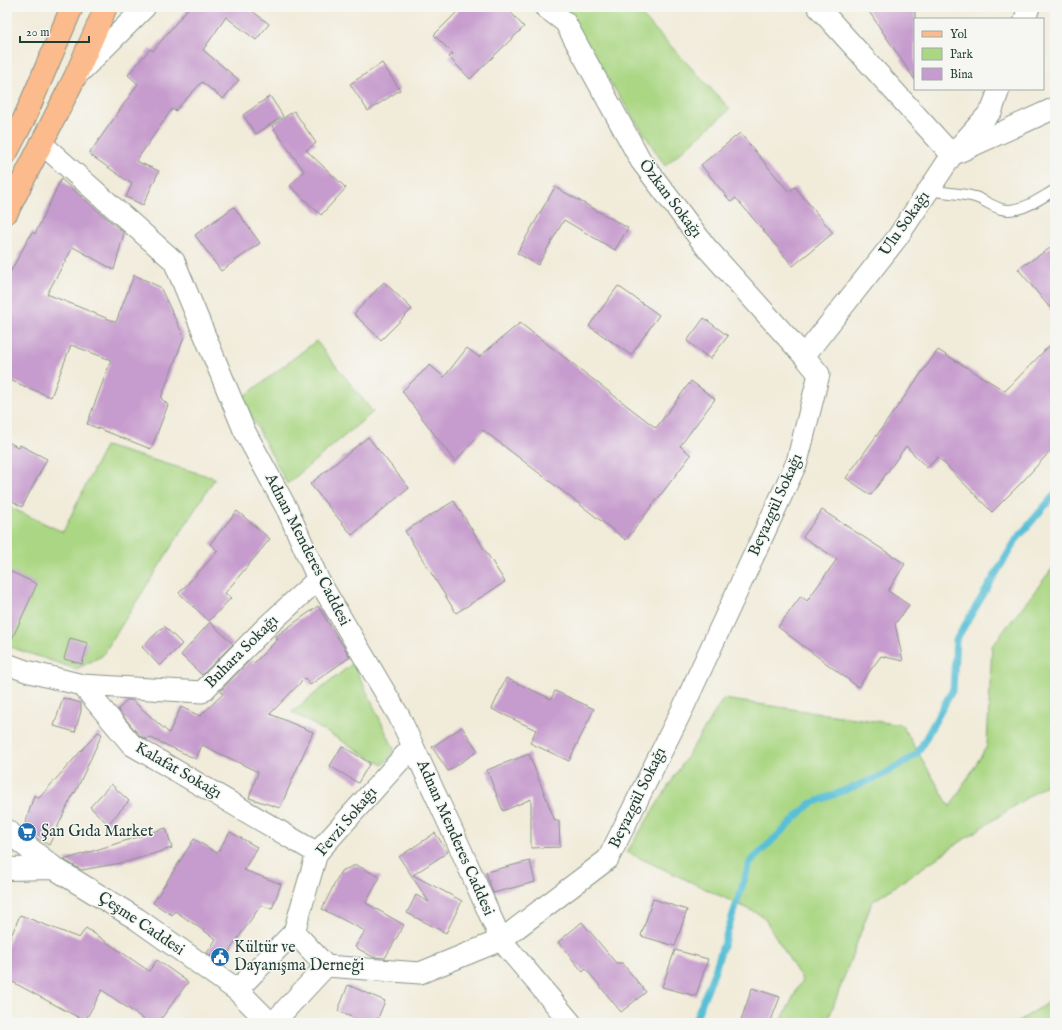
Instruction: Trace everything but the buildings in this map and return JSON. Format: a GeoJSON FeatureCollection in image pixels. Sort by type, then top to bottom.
{"type":"FeatureCollection","features":[{"type":"Feature","properties":{"kind":"main road"},"geometry":{"type":"LineString","coordinates":[[7,152],[24,119],[72,7]]}},
{"type":"Feature","properties":{"kind":"main road"},"geometry":{"type":"LineString","coordinates":[[7,212],[75,77],[106,7]]}},
{"type":"Feature","properties":{"kind":"street"},"geometry":{"type":"LineString","coordinates":[[75,77],[145,7]]}},
{"type":"Feature","properties":{"kind":"street","name":"Özkan Sokağı"},"geometry":{"type":"LineString","coordinates":[[545,7],[565,22],[645,167],[706,247],[819,374]]}},
{"type":"Feature","properties":{"kind":"street"},"geometry":{"type":"LineString","coordinates":[[818,7],[952,155],[1055,108]]}},
{"type":"Feature","properties":{"kind":"street"},"geometry":{"type":"LineString","coordinates":[[1025,18],[1029,7]]}},
{"type":"Feature","properties":{"kind":"street","name":"Ulu Sokağı"},"geometry":{"type":"LineString","coordinates":[[804,356],[897,238],[952,155],[992,110],[999,90]]}},
{"type":"Feature","properties":{"kind":"street","name":"Adnan Menderes Caddesi"},"geometry":{"type":"LineString","coordinates":[[41,143],[174,261],[244,430],[288,511],[318,579],[399,716],[501,940],[572,1023]]}},
{"type":"Feature","properties":{"kind":"street","name":"Beyazgül Sokağı"},"geometry":{"type":"LineString","coordinates":[[326,966],[420,973],[501,940],[608,859],[683,708],[797,462],[819,374]]}},
{"type":"Feature","properties":{"kind":"street","name":"Buhara Sokağı"},"geometry":{"type":"LineString","coordinates":[[82,685],[202,692],[264,629],[318,579]]}},
{"type":"Feature","properties":{"kind":"street"},"geometry":{"type":"LineString","coordinates":[[7,664],[26,671],[82,685]]}},
{"type":"Feature","properties":{"kind":"street","name":"Kalafat Sokağı"},"geometry":{"type":"LineString","coordinates":[[82,685],[132,745],[317,853]]}},
{"type":"Feature","properties":{"kind":"street","name":"Fevzi Sokağı"},"geometry":{"type":"LineString","coordinates":[[237,990],[294,932],[317,853],[413,746]]}},
{"type":"Feature","properties":{"kind":"street","name":"Çeşme Caddesi"},"geometry":{"type":"LineString","coordinates":[[7,831],[54,868],[137,919],[237,990],[272,1023]]}},
{"type":"Feature","properties":{"kind":"street"},"geometry":{"type":"LineString","coordinates":[[7,834],[9,837],[10,848],[7,856]]}},
{"type":"Feature","properties":{"kind":"street"},"geometry":{"type":"LineString","coordinates":[[7,869],[54,868]]}},
{"type":"Feature","properties":{"kind":"street"},"geometry":{"type":"LineString","coordinates":[[272,1023],[326,966],[294,932]]}},
{"type":"Feature","properties":{"kind":"lane"},"geometry":{"type":"LineString","coordinates":[[929,190],[977,198],[1008,210],[1019,209],[1055,190]]}},
{"type":"Feature","properties":{"kind":"green space"},"geometry":{"type":"Polygon","coordinates":[[[559,7],[634,7],[730,109],[665,166],[565,13],[559,7]]]}},
{"type":"Feature","properties":{"kind":"green space"},"geometry":{"type":"Polygon","coordinates":[[[316,341],[373,412],[287,484],[242,398],[316,341]]]}},
{"type":"Feature","properties":{"kind":"green space"},"geometry":{"type":"Polygon","coordinates":[[[105,446],[215,478],[102,656],[76,669],[7,646],[7,506],[63,532],[105,446]]]}},
{"type":"Feature","properties":{"kind":"green space"},"geometry":{"type":"Polygon","coordinates":[[[1055,565],[1055,779],[872,902],[827,1023],[780,1023],[802,980],[763,916],[627,852],[723,699],[902,725],[950,807],[987,746],[992,646],[1055,565]]]}},
{"type":"Feature","properties":{"kind":"green space"},"geometry":{"type":"Polygon","coordinates":[[[353,663],[395,751],[383,765],[292,712],[353,663]]]}},
{"type":"Feature","properties":{"kind":"green space"},"geometry":{"type":"Polygon","coordinates":[[[1055,998],[1055,1023],[1016,1023],[1055,998]]]}},
{"type":"Feature","properties":{"kind":"waterway"},"geometry":{"type":"LineString","coordinates":[[694,1023],[715,970],[750,862],[810,804],[881,776],[917,754],[953,689],[956,640],[1016,540],[1055,494]]}},
{"type":"Feature","properties":{"kind":"place","name":"Şan Gıda Market"},"geometry":{"type":"Point","coordinates":[27,832]}},
{"type":"Feature","properties":{"kind":"place","name":"Kültür ve Dayanışma Derneği"},"geometry":{"type":"Point","coordinates":[220,957]}}]}
